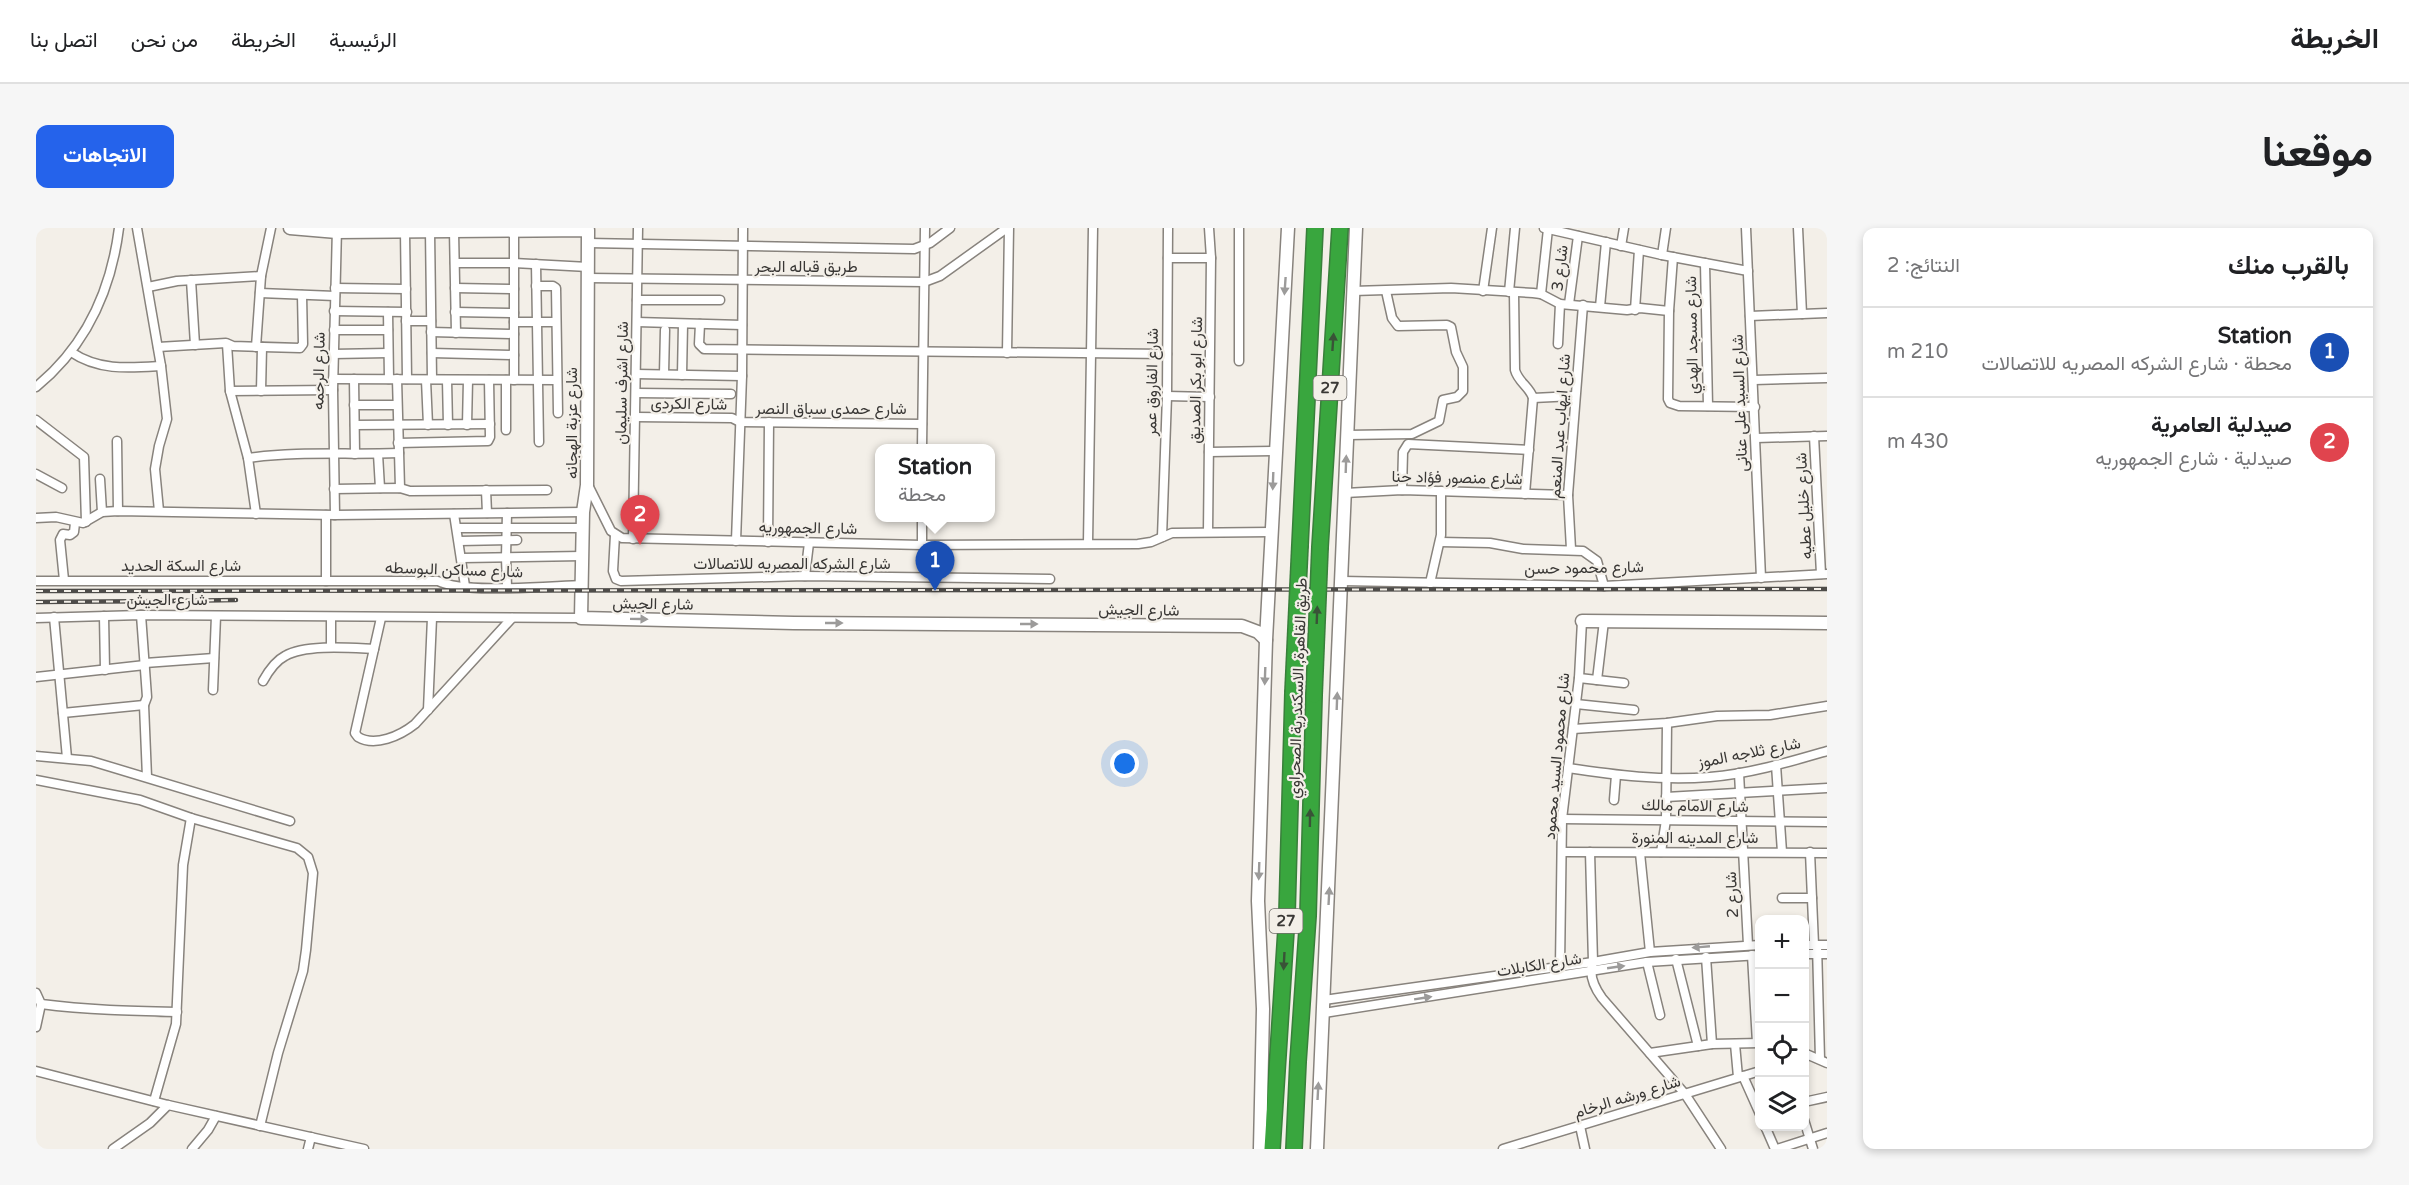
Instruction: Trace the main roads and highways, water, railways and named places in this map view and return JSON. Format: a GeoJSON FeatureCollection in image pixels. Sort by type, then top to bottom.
{"type":"FeatureCollection","features":[{"type":"Feature","properties":{"kind":"highway","name":"طريق القاهرة, الاسكندرية الصحراوي"},"geometry":{"type":"LineString","coordinates":[[1262,1148],[1287,914],[1293,693],[1315,228]]}},
{"type":"Feature","properties":{"kind":"highway","name":"طريق القاهرة, الاسكندرية الصحراوي"},"geometry":{"type":"LineString","coordinates":[[1294,1149],[1308,916],[1320,547],[1340,228]]}},
{"type":"Feature","properties":{"kind":"railway"},"geometry":{"type":"LineString","coordinates":[[36,591],[1827,589]]}},
{"type":"Feature","properties":{"kind":"railway"},"geometry":{"type":"LineString","coordinates":[[181,600],[173,601],[236,600]]}},
{"type":"Feature","properties":{"kind":"railway"},"geometry":{"type":"LineString","coordinates":[[36,602],[173,601]]}},
{"type":"Feature","properties":{"kind":"place","name":"صيدلية العامرية"},"geometry":{"type":"Point","coordinates":[640,545]}},
{"type":"Feature","properties":{"kind":"place","name":"Station"},"geometry":{"type":"Point","coordinates":[935,591]}}]}
